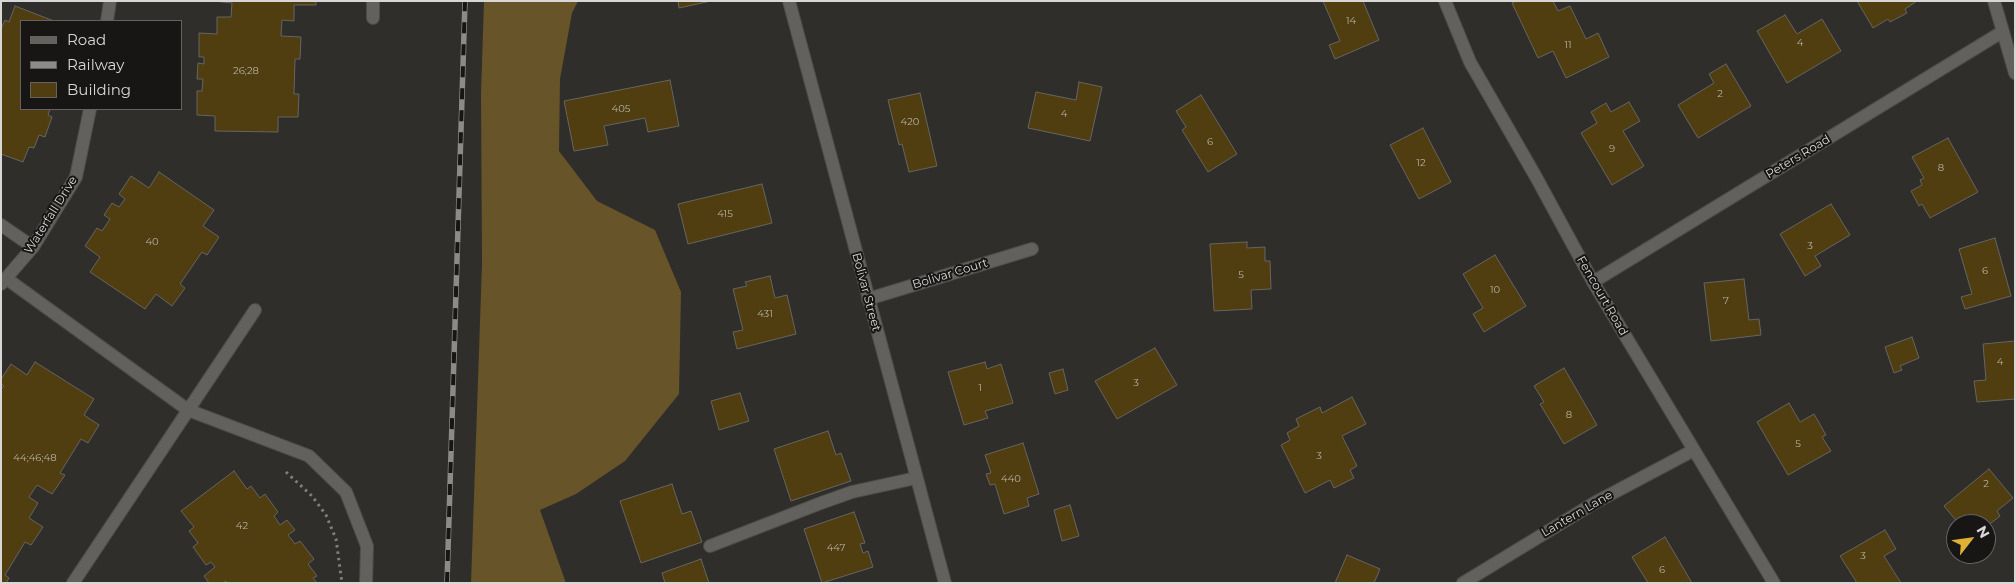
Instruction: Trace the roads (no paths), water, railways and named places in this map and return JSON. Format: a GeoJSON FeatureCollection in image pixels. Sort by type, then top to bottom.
{"type":"FeatureCollection","features":[{"type":"Feature","properties":{"kind":"street"},"geometry":{"type":"LineString","coordinates":[[107,20],[110,1]]}},
{"type":"Feature","properties":{"kind":"street"},"geometry":{"type":"LineString","coordinates":[[373,1],[373,18]]}},
{"type":"Feature","properties":{"kind":"street","name":"Bolivar Street"},"geometry":{"type":"LineString","coordinates":[[789,1],[945,583]]}},
{"type":"Feature","properties":{"kind":"street","name":"Fencourt Road"},"geometry":{"type":"LineString","coordinates":[[1445,1],[1470,62],[1593,282],[1774,583]]}},
{"type":"Feature","properties":{"kind":"street"},"geometry":{"type":"LineString","coordinates":[[1994,1],[2015,73]]}},
{"type":"Feature","properties":{"kind":"street","name":"Peters Road"},"geometry":{"type":"LineString","coordinates":[[1593,282],[2002,32]]}},
{"type":"Feature","properties":{"kind":"street","name":"Waterfall Drive"},"geometry":{"type":"LineString","coordinates":[[4,282],[33,247],[76,177],[90,110]]}},
{"type":"Feature","properties":{"kind":"street"},"geometry":{"type":"LineString","coordinates":[[1,225],[33,247]]}},
{"type":"Feature","properties":{"kind":"street","name":"Bolivar Court"},"geometry":{"type":"LineString","coordinates":[[868,298],[1032,249]]}},
{"type":"Feature","properties":{"kind":"street"},"geometry":{"type":"LineString","coordinates":[[4,282],[188,410],[309,456],[346,492],[367,546],[366,583]]}},
{"type":"Feature","properties":{"kind":"street"},"geometry":{"type":"LineString","coordinates":[[74,583],[255,310]]}},
{"type":"Feature","properties":{"kind":"street","name":"Lantern Lane"},"geometry":{"type":"LineString","coordinates":[[1463,583],[1596,502],[1694,450]]}},
{"type":"Feature","properties":{"kind":"street"},"geometry":{"type":"LineString","coordinates":[[710,546],[852,492],[916,478]]}},
{"type":"Feature","properties":{"kind":"railway"},"geometry":{"type":"LineString","coordinates":[[447,583],[465,1]]}}]}
